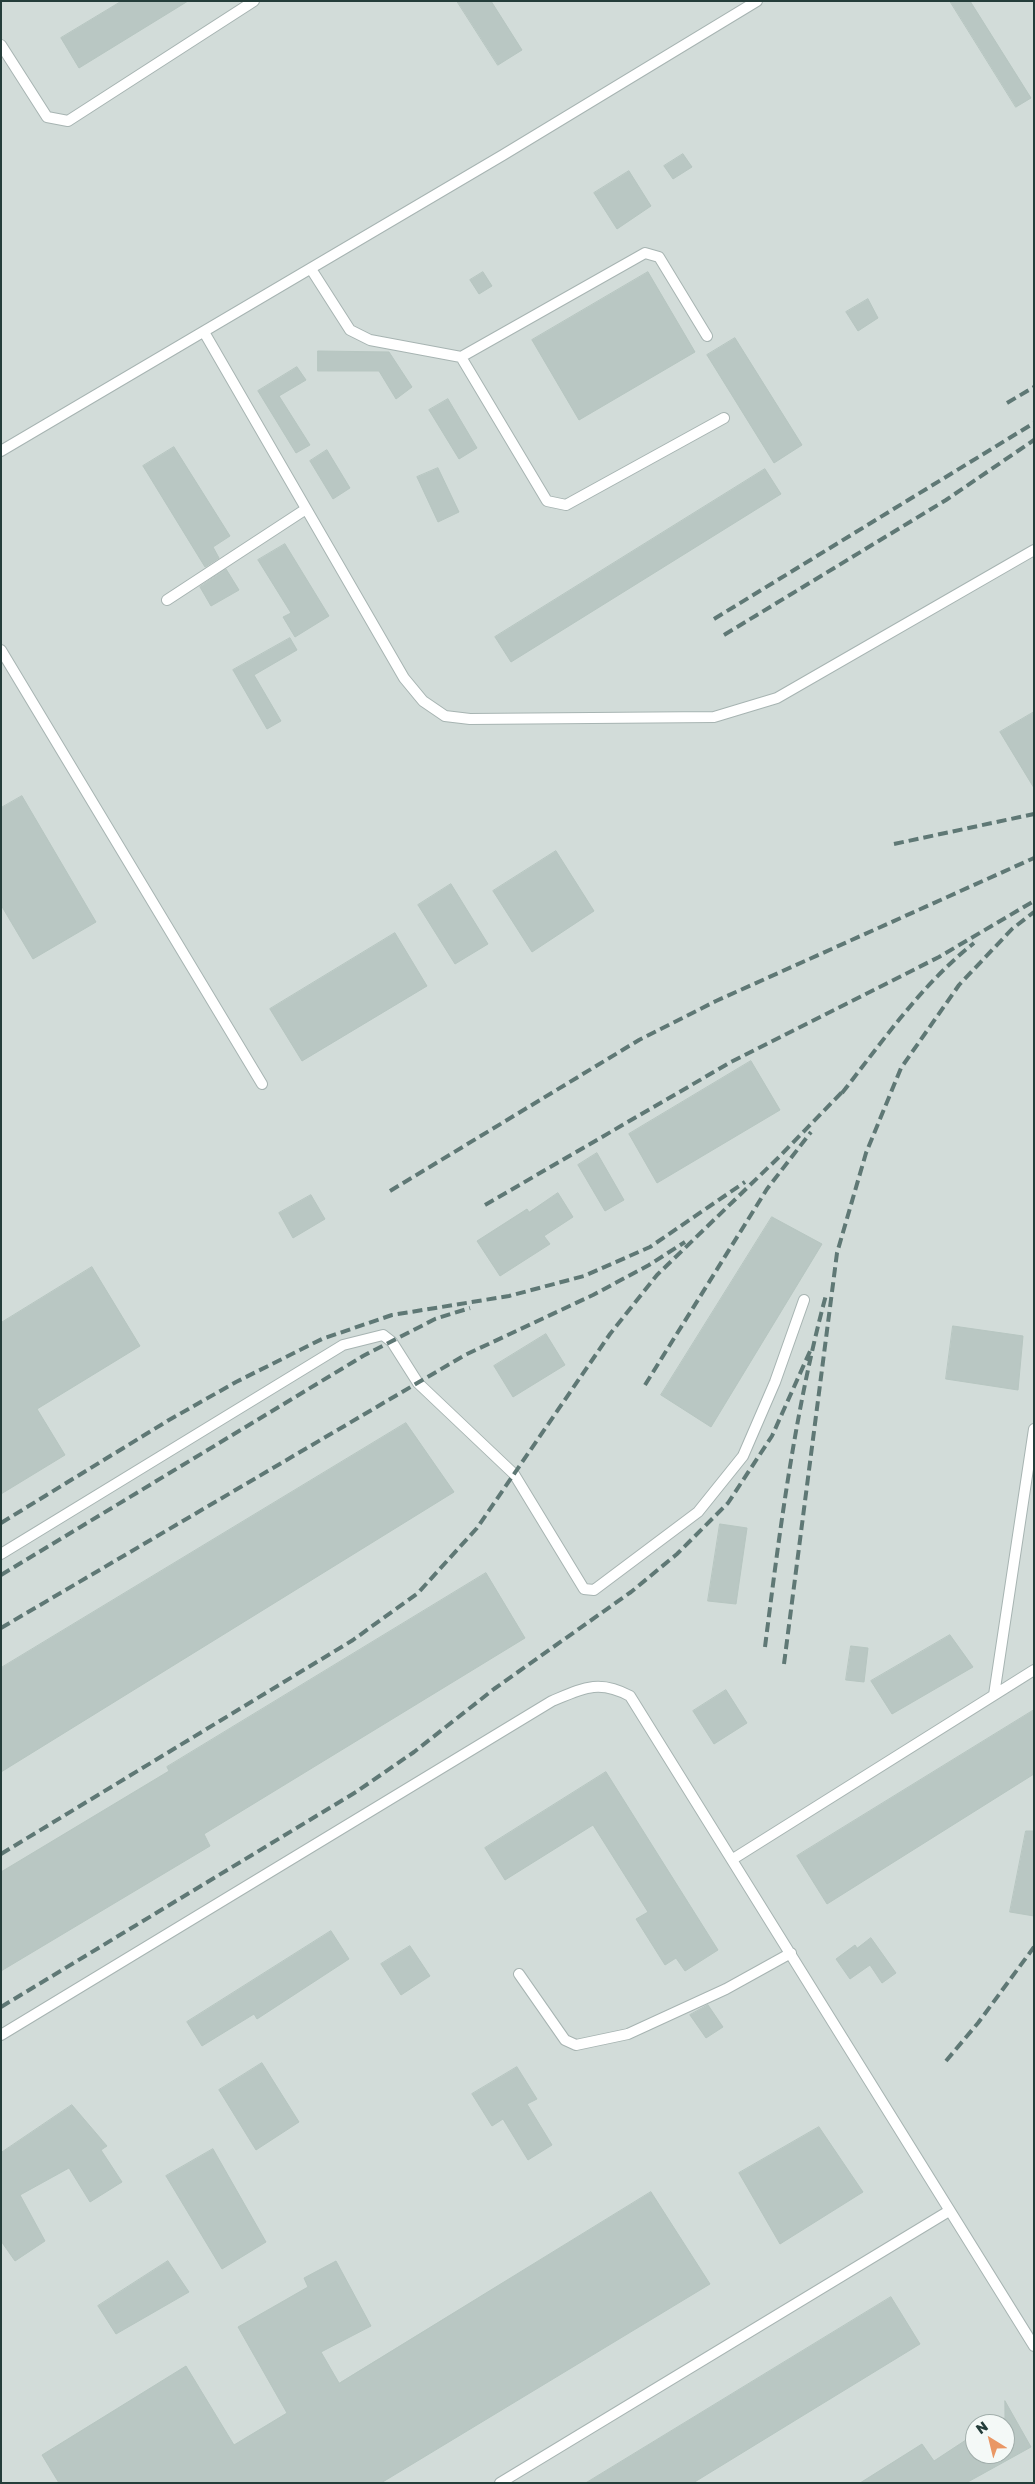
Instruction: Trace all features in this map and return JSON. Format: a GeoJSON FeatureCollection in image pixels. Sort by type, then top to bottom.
{"type":"FeatureCollection","features":[{"type":"Feature","properties":{"kind":"lane"},"geometry":{"type":"LineString","coordinates":[[1,45],[48,117],[68,121],[254,1]]}},
{"type":"Feature","properties":{"kind":"lane"},"geometry":{"type":"LineString","coordinates":[[1,451],[311,269],[757,1]]}},
{"type":"Feature","properties":{"kind":"lane"},"geometry":{"type":"LineString","coordinates":[[311,269],[350,330],[370,340],[461,357],[645,253],[659,257],[707,336]]}},
{"type":"Feature","properties":{"kind":"lane"},"geometry":{"type":"LineString","coordinates":[[204,332],[404,678],[423,701],[445,716],[470,719],[714,717],[744,709],[777,698],[1034,550]]}},
{"type":"Feature","properties":{"kind":"lane"},"geometry":{"type":"LineString","coordinates":[[461,357],[547,501],[566,506],[724,418]]}},
{"type":"Feature","properties":{"kind":"lane"},"geometry":{"type":"LineString","coordinates":[[167,600],[306,509]]}},
{"type":"Feature","properties":{"kind":"lane"},"geometry":{"type":"LineString","coordinates":[[1,650],[262,1084]]}},
{"type":"Feature","properties":{"kind":"lane"},"geometry":{"type":"LineString","coordinates":[[1,1554],[343,1345],[383,1335],[392,1342],[418,1383],[514,1474],[584,1589],[594,1590],[698,1512],[743,1456],[775,1382],[804,1300]]}},
{"type":"Feature","properties":{"kind":"lane"},"geometry":{"type":"LineString","coordinates":[[994,1695],[1034,1429]]}},
{"type":"Feature","properties":{"kind":"lane"},"geometry":{"type":"LineString","coordinates":[[733,1859],[1034,1670]]}},
{"type":"Feature","properties":{"kind":"lane"},"geometry":{"type":"LineString","coordinates":[[1,2035],[552,1701],[590,1686],[615,1688],[630,1696],[1034,2346]]}},
{"type":"Feature","properties":{"kind":"lane"},"geometry":{"type":"LineString","coordinates":[[519,1974],[565,2040],[576,2045],[628,2034],[726,1989],[791,1953]]}},
{"type":"Feature","properties":{"kind":"lane"},"geometry":{"type":"LineString","coordinates":[[500,2483],[949,2211]]}},
{"type":"Feature","properties":{"kind":"shaded area"},"geometry":{"type":"Polygon","coordinates":[[[1,1],[1034,1],[1034,2483],[1,2483],[1,1]]]}},
{"type":"Feature","properties":{"kind":"building"},"geometry":{"type":"Polygon","coordinates":[[[122,1],[188,1],[79,68],[61,38],[122,1]]]}},
{"type":"Feature","properties":{"kind":"building"},"geometry":{"type":"Polygon","coordinates":[[[457,1],[491,1],[522,50],[498,65],[457,1]]]}},
{"type":"Feature","properties":{"kind":"building"},"geometry":{"type":"Polygon","coordinates":[[[950,1],[970,1],[1031,98],[1016,107],[950,1]]]}},
{"type":"Feature","properties":{"kind":"building"},"geometry":{"type":"Polygon","coordinates":[[[683,154],[692,167],[673,179],[664,166],[683,154]]]}},
{"type":"Feature","properties":{"kind":"building"},"geometry":{"type":"Polygon","coordinates":[[[629,171],[651,206],[617,229],[594,193],[629,171]]]}},
{"type":"Feature","properties":{"kind":"building"},"geometry":{"type":"Polygon","coordinates":[[[483,272],[492,286],[479,294],[470,280],[483,272]]]}},
{"type":"Feature","properties":{"kind":"building"},"geometry":{"type":"Polygon","coordinates":[[[648,272],[695,352],[579,420],[532,340],[648,272]]]}},
{"type":"Feature","properties":{"kind":"building"},"geometry":{"type":"Polygon","coordinates":[[[868,299],[878,318],[858,331],[846,312],[868,299]]]}},
{"type":"Feature","properties":{"kind":"building"},"geometry":{"type":"Polygon","coordinates":[[[735,338],[802,445],[774,463],[707,355],[735,338]]]}},
{"type":"Feature","properties":{"kind":"building"},"geometry":{"type":"Polygon","coordinates":[[[318,351],[389,352],[412,387],[396,399],[379,371],[318,371],[318,351]]]}},
{"type":"Feature","properties":{"kind":"building"},"geometry":{"type":"Polygon","coordinates":[[[297,367],[306,380],[279,396],[310,445],[296,453],[258,391],[297,367]]]}},
{"type":"Feature","properties":{"kind":"building"},"geometry":{"type":"Polygon","coordinates":[[[448,399],[477,448],[459,459],[429,410],[448,399]]]}},
{"type":"Feature","properties":{"kind":"building"},"geometry":{"type":"Polygon","coordinates":[[[174,447],[230,536],[213,547],[219,558],[205,567],[143,466],[174,447]]]}},
{"type":"Feature","properties":{"kind":"building"},"geometry":{"type":"Polygon","coordinates":[[[327,450],[350,488],[333,499],[310,461],[327,450]]]}},
{"type":"Feature","properties":{"kind":"building"},"geometry":{"type":"Polygon","coordinates":[[[438,468],[459,512],[438,522],[417,477],[438,468]]]}},
{"type":"Feature","properties":{"kind":"building"},"geometry":{"type":"Polygon","coordinates":[[[765,469],[781,494],[511,662],[495,637],[765,469]]]}},
{"type":"Feature","properties":{"kind":"building"},"geometry":{"type":"Polygon","coordinates":[[[285,544],[329,616],[295,637],[283,617],[291,613],[258,560],[285,544]]]}},
{"type":"Feature","properties":{"kind":"building"},"geometry":{"type":"Polygon","coordinates":[[[226,569],[239,590],[211,606],[200,587],[226,569]]]}},
{"type":"Feature","properties":{"kind":"building"},"geometry":{"type":"Polygon","coordinates":[[[290,638],[297,650],[254,675],[281,721],[267,729],[233,670],[290,638]]]}},
{"type":"Feature","properties":{"kind":"building"},"geometry":{"type":"Polygon","coordinates":[[[1034,712],[1034,788],[1000,732],[1034,712]]]}},
{"type":"Feature","properties":{"kind":"building"},"geometry":{"type":"Polygon","coordinates":[[[22,796],[96,922],[33,959],[1,905],[1,808],[22,796]]]}},
{"type":"Feature","properties":{"kind":"building"},"geometry":{"type":"Polygon","coordinates":[[[556,851],[594,911],[532,952],[493,891],[556,851]]]}},
{"type":"Feature","properties":{"kind":"building"},"geometry":{"type":"Polygon","coordinates":[[[451,884],[488,944],[455,964],[418,905],[451,884]]]}},
{"type":"Feature","properties":{"kind":"building"},"geometry":{"type":"Polygon","coordinates":[[[395,933],[427,986],[302,1061],[270,1009],[395,933]]]}},
{"type":"Feature","properties":{"kind":"building"},"geometry":{"type":"Polygon","coordinates":[[[751,1061],[780,1110],[657,1183],[629,1134],[751,1061]]]}},
{"type":"Feature","properties":{"kind":"building"},"geometry":{"type":"Polygon","coordinates":[[[597,1153],[624,1200],[605,1211],[578,1165],[597,1153]]]}},
{"type":"Feature","properties":{"kind":"building"},"geometry":{"type":"Polygon","coordinates":[[[558,1193],[573,1217],[544,1236],[550,1244],[500,1276],[477,1241],[527,1209],[529,1212],[558,1193]]]}},
{"type":"Feature","properties":{"kind":"building"},"geometry":{"type":"Polygon","coordinates":[[[311,1195],[325,1219],[293,1238],[279,1213],[311,1195]]]}},
{"type":"Feature","properties":{"kind":"building"},"geometry":{"type":"Polygon","coordinates":[[[772,1217],[822,1244],[711,1427],[661,1395],[772,1217]]]}},
{"type":"Feature","properties":{"kind":"building"},"geometry":{"type":"Polygon","coordinates":[[[92,1267],[140,1346],[37,1409],[65,1455],[1,1494],[1,1323],[92,1267]]]}},
{"type":"Feature","properties":{"kind":"building"},"geometry":{"type":"Polygon","coordinates":[[[953,1326],[1023,1336],[1018,1390],[946,1379],[953,1326]]]}},
{"type":"Feature","properties":{"kind":"building"},"geometry":{"type":"Polygon","coordinates":[[[546,1334],[565,1365],[513,1397],[494,1366],[546,1334]]]}},
{"type":"Feature","properties":{"kind":"building"},"geometry":{"type":"Polygon","coordinates":[[[406,1423],[454,1492],[1,1772],[1,1668],[406,1423]]]}},
{"type":"Feature","properties":{"kind":"building"},"geometry":{"type":"Polygon","coordinates":[[[720,1524],[747,1528],[736,1604],[708,1601],[720,1524]]]}},
{"type":"Feature","properties":{"kind":"building"},"geometry":{"type":"Polygon","coordinates":[[[486,1573],[525,1638],[204,1834],[210,1846],[1,1971],[1,1872],[169,1771],[167,1767],[486,1573]]]}},
{"type":"Feature","properties":{"kind":"building"},"geometry":{"type":"Polygon","coordinates":[[[950,1635],[973,1667],[892,1714],[871,1681],[950,1635]]]}},
{"type":"Feature","properties":{"kind":"building"},"geometry":{"type":"Polygon","coordinates":[[[851,1646],[868,1648],[864,1682],[846,1680],[851,1646]]]}},
{"type":"Feature","properties":{"kind":"building"},"geometry":{"type":"Polygon","coordinates":[[[726,1690],[747,1723],[714,1744],[693,1711],[726,1690]]]}},
{"type":"Feature","properties":{"kind":"building"},"geometry":{"type":"Polygon","coordinates":[[[1034,1710],[1034,1774],[827,1904],[797,1856],[1034,1710]]]}},
{"type":"Feature","properties":{"kind":"building"},"geometry":{"type":"Polygon","coordinates":[[[606,1772],[718,1950],[685,1971],[676,1958],[665,1965],[636,1919],[648,1912],[593,1825],[505,1880],[485,1848],[606,1772]]]}},
{"type":"Feature","properties":{"kind":"building"},"geometry":{"type":"Polygon","coordinates":[[[1026,1831],[1034,1831],[1034,1916],[1010,1912],[1026,1831]]]}},
{"type":"Feature","properties":{"kind":"building"},"geometry":{"type":"Polygon","coordinates":[[[331,1931],[349,1959],[257,2019],[254,2014],[202,2046],[187,2022],[331,1931]]]}},
{"type":"Feature","properties":{"kind":"building"},"geometry":{"type":"Polygon","coordinates":[[[871,1938],[896,1973],[882,1983],[870,1965],[850,1979],[836,1959],[855,1945],[857,1948],[871,1938]]]}},
{"type":"Feature","properties":{"kind":"building"},"geometry":{"type":"Polygon","coordinates":[[[410,1946],[430,1976],[401,1995],[381,1964],[410,1946]]]}},
{"type":"Feature","properties":{"kind":"building"},"geometry":{"type":"Polygon","coordinates":[[[708,2005],[723,2027],[706,2038],[690,2015],[708,2005]]]}},
{"type":"Feature","properties":{"kind":"building"},"geometry":{"type":"Polygon","coordinates":[[[262,2063],[299,2122],[256,2150],[219,2090],[262,2063]]]}},
{"type":"Feature","properties":{"kind":"building"},"geometry":{"type":"Polygon","coordinates":[[[517,2067],[537,2099],[527,2104],[552,2145],[528,2160],[503,2119],[492,2126],[472,2094],[517,2067]]]}},
{"type":"Feature","properties":{"kind":"building"},"geometry":{"type":"Polygon","coordinates":[[[72,2105],[107,2146],[101,2150],[122,2182],[90,2202],[69,2168],[20,2195],[45,2241],[15,2261],[1,2241],[1,2153],[72,2105]]]}},
{"type":"Feature","properties":{"kind":"building"},"geometry":{"type":"Polygon","coordinates":[[[819,2127],[863,2192],[780,2244],[739,2173],[819,2127]]]}},
{"type":"Feature","properties":{"kind":"building"},"geometry":{"type":"Polygon","coordinates":[[[213,2149],[266,2242],[222,2269],[166,2176],[213,2149]]]}},
{"type":"Feature","properties":{"kind":"building"},"geometry":{"type":"Polygon","coordinates":[[[651,2192],[710,2284],[381,2483],[59,2483],[42,2455],[186,2366],[234,2445],[287,2413],[238,2327],[308,2287],[304,2278],[336,2261],[371,2326],[321,2352],[339,2383],[651,2192]]]}},
{"type":"Feature","properties":{"kind":"building"},"geometry":{"type":"Polygon","coordinates":[[[168,2261],[189,2292],[116,2334],[98,2306],[168,2261]]]}},
{"type":"Feature","properties":{"kind":"building"},"geometry":{"type":"Polygon","coordinates":[[[891,2297],[920,2344],[693,2483],[586,2483],[891,2297]]]}},
{"type":"Feature","properties":{"kind":"building"},"geometry":{"type":"Polygon","coordinates":[[[1005,2401],[1012,2414],[1005,2414],[1005,2401]]]}},
{"type":"Feature","properties":{"kind":"building"},"geometry":{"type":"Polygon","coordinates":[[[1015,2419],[1031,2447],[1015,2456],[1015,2419]]]}},
{"type":"Feature","properties":{"kind":"building"},"geometry":{"type":"Polygon","coordinates":[[[965,2441],[965,2464],[1000,2464],[966,2483],[860,2483],[922,2444],[934,2461],[965,2441]]]}},
{"type":"Feature","properties":{"kind":"railway"},"geometry":{"type":"LineString","coordinates":[[1007,403],[1034,387]]}},
{"type":"Feature","properties":{"kind":"railway"},"geometry":{"type":"LineString","coordinates":[[714,619],[1034,423]]}},
{"type":"Feature","properties":{"kind":"railway"},"geometry":{"type":"LineString","coordinates":[[724,635],[946,500],[1034,440]]}},
{"type":"Feature","properties":{"kind":"railway"},"geometry":{"type":"LineString","coordinates":[[894,844],[1034,814]]}},
{"type":"Feature","properties":{"kind":"railway"},"geometry":{"type":"LineString","coordinates":[[390,1191],[639,1040],[716,1001],[1034,858]]}},
{"type":"Feature","properties":{"kind":"railway"},"geometry":{"type":"LineString","coordinates":[[485,1205],[731,1062],[939,957],[1034,901]]}},
{"type":"Feature","properties":{"kind":"railway"},"geometry":{"type":"LineString","coordinates":[[784,1664],[837,1253],[866,1153],[901,1068],[959,985],[1012,929],[1034,912]]}},
{"type":"Feature","properties":{"kind":"railway"},"geometry":{"type":"LineString","coordinates":[[842,1093],[920,995],[955,959],[974,943]]}},
{"type":"Feature","properties":{"kind":"railway"},"geometry":{"type":"LineString","coordinates":[[1,1854],[353,1640],[418,1593],[477,1528],[610,1334],[657,1275],[778,1158],[846,1088]]}},
{"type":"Feature","properties":{"kind":"railway"},"geometry":{"type":"LineString","coordinates":[[645,1385],[767,1189],[811,1132]]}},
{"type":"Feature","properties":{"kind":"railway"},"geometry":{"type":"LineString","coordinates":[[1,1523],[169,1420],[236,1382],[322,1339],[392,1315],[509,1296],[584,1276],[650,1247],[745,1182]]}},
{"type":"Feature","properties":{"kind":"railway"},"geometry":{"type":"LineString","coordinates":[[1,1628],[465,1355],[593,1295],[649,1265],[685,1242]]}},
{"type":"Feature","properties":{"kind":"railway"},"geometry":{"type":"LineString","coordinates":[[765,1647],[797,1426],[826,1295]]}},
{"type":"Feature","properties":{"kind":"railway"},"geometry":{"type":"LineString","coordinates":[[1,1575],[363,1356],[435,1319],[470,1308]]}},
{"type":"Feature","properties":{"kind":"railway"},"geometry":{"type":"LineString","coordinates":[[1,2007],[356,1792],[414,1752],[494,1689],[631,1592],[677,1554],[728,1503],[772,1436],[811,1349]]}},
{"type":"Feature","properties":{"kind":"railway"},"geometry":{"type":"LineString","coordinates":[[946,2061],[978,2023],[1034,1947]]}}]}
